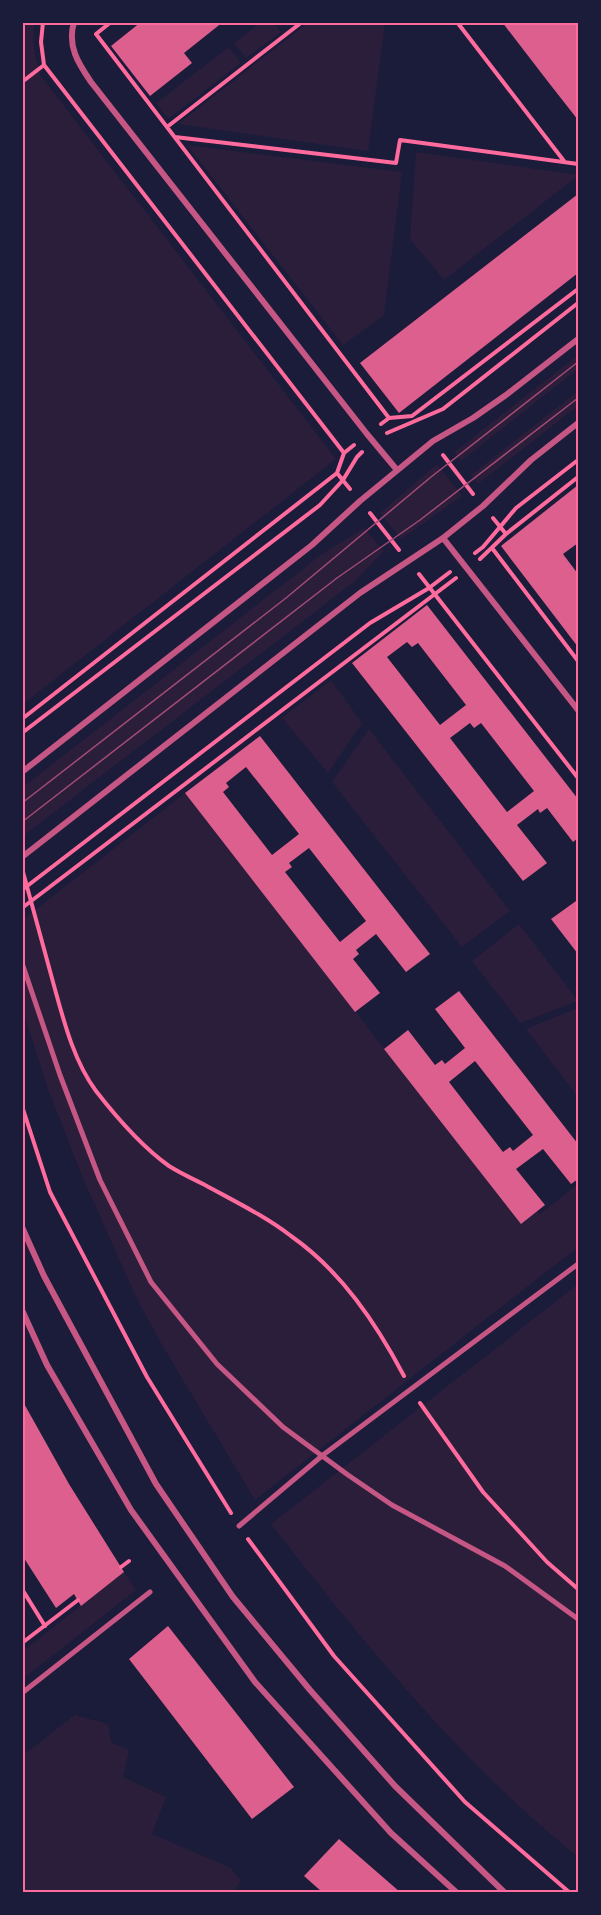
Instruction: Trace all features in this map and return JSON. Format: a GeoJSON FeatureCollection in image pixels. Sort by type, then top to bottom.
{"type":"FeatureCollection","features":[{"type":"Feature","properties":{"kind":"street"},"geometry":{"type":"LineString","coordinates":[[74,22],[71,31],[72,45],[77,62],[91,82],[397,470]]}},
{"type":"Feature","properties":{"kind":"street"},"geometry":{"type":"LineString","coordinates":[[22,772],[312,545],[360,501],[433,441],[473,418],[506,395],[579,339]]}},
{"type":"Feature","properties":{"kind":"street"},"geometry":{"type":"LineString","coordinates":[[22,857],[360,593],[443,538],[483,506],[531,460],[579,423]]}},
{"type":"Feature","properties":{"kind":"street"},"geometry":{"type":"LineString","coordinates":[[443,538],[579,710]]}},
{"type":"Feature","properties":{"kind":"street"},"geometry":{"type":"LineString","coordinates":[[22,963],[60,1075],[100,1180],[151,1282],[217,1364],[283,1426],[392,1505],[505,1566],[579,1619]]}},
{"type":"Feature","properties":{"kind":"street"},"geometry":{"type":"LineString","coordinates":[[22,1227],[44,1276],[156,1484],[233,1597],[394,1786],[504,1893]]}},
{"type":"Feature","properties":{"kind":"street"},"geometry":{"type":"LineString","coordinates":[[239,1527],[323,1455],[579,1264]]}},
{"type":"Feature","properties":{"kind":"street"},"geometry":{"type":"LineString","coordinates":[[22,1310],[46,1365],[131,1510],[249,1673],[391,1833],[456,1893]]}},
{"type":"Feature","properties":{"kind":"street"},"geometry":{"type":"LineString","coordinates":[[22,1693],[150,1592]]}},
{"type":"Feature","properties":{"kind":"path"},"geometry":{"type":"LineString","coordinates":[[43,22],[41,42],[44,65],[344,453]]}},
{"type":"Feature","properties":{"kind":"path"},"geometry":{"type":"LineString","coordinates":[[111,22],[96,34],[389,418]]}},
{"type":"Feature","properties":{"kind":"path"},"geometry":{"type":"LineString","coordinates":[[167,127],[302,22]]}},
{"type":"Feature","properties":{"kind":"path"},"geometry":{"type":"LineString","coordinates":[[457,22],[564,162]]}},
{"type":"Feature","properties":{"kind":"path"},"geometry":{"type":"LineString","coordinates":[[22,82],[44,65]]}},
{"type":"Feature","properties":{"kind":"path"},"geometry":{"type":"LineString","coordinates":[[174,137],[396,163],[400,140],[579,164]]}},
{"type":"Feature","properties":{"kind":"path"},"geometry":{"type":"LineString","coordinates":[[22,719],[337,473],[344,453],[367,434],[389,418],[412,416],[579,289]]}},
{"type":"Feature","properties":{"kind":"path"},"geometry":{"type":"LineString","coordinates":[[22,733],[320,505],[343,480],[357,457],[386,433],[443,410],[579,303]]}},
{"type":"Feature","properties":{"kind":"path"},"geometry":{"type":"LineString","coordinates":[[412,416],[506,534],[579,477]]}},
{"type":"Feature","properties":{"kind":"path"},"geometry":{"type":"LineString","coordinates":[[25,889],[370,623],[429,588],[483,547],[516,508],[579,460]]}},
{"type":"Feature","properties":{"kind":"path"},"geometry":{"type":"LineString","coordinates":[[337,473],[579,778]]}},
{"type":"Feature","properties":{"kind":"path"},"geometry":{"type":"LineString","coordinates":[[492,548],[579,661]]}},
{"type":"Feature","properties":{"kind":"path"},"geometry":{"type":"LineString","coordinates":[[22,908],[434,593]]}},
{"type":"Feature","properties":{"kind":"path"},"geometry":{"type":"LineString","coordinates":[[22,869],[25,889],[31,902],[62,1012],[78,1058],[95,1089],[146,1147],[170,1166],[238,1203],[291,1236],[325,1264],[363,1307],[386,1342],[411,1389],[483,1492],[547,1562],[579,1589]]}},
{"type":"Feature","properties":{"kind":"path"},"geometry":{"type":"LineString","coordinates":[[121,1567],[129,1561]]}},
{"type":"Feature","properties":{"kind":"path"},"geometry":{"type":"LineString","coordinates":[[22,1589],[45,1626]]}},
{"type":"Feature","properties":{"kind":"path"},"geometry":{"type":"LineString","coordinates":[[22,1643],[78,1600]]}},
{"type":"Feature","properties":{"kind":"shaded area"},"geometry":{"type":"Polygon","coordinates":[[[35,22],[34,49],[41,76],[336,459],[23,704],[22,23],[35,22]]]}},
{"type":"Feature","properties":{"kind":"shaded area"},"geometry":{"type":"Polygon","coordinates":[[[309,22],[385,23],[368,151],[178,124],[309,22]]]}},
{"type":"Feature","properties":{"kind":"shaded area"},"geometry":{"type":"Polygon","coordinates":[[[260,23],[273,23],[281,32],[246,58],[234,43],[260,23]]]}},
{"type":"Feature","properties":{"kind":"shaded area"},"geometry":{"type":"Polygon","coordinates":[[[229,47],[241,63],[168,119],[156,103],[229,47]]]}},
{"type":"Feature","properties":{"kind":"shaded area"},"geometry":{"type":"Polygon","coordinates":[[[187,145],[402,172],[384,315],[343,345],[187,145]]]}},
{"type":"Feature","properties":{"kind":"shaded area"},"geometry":{"type":"Polygon","coordinates":[[[416,152],[578,176],[444,280],[410,239],[416,152]]]}},
{"type":"Feature","properties":{"kind":"shaded area"},"geometry":{"type":"Polygon","coordinates":[[[578,355],[578,369],[461,461],[454,452],[578,355]]]}},
{"type":"Feature","properties":{"kind":"shaded area"},"geometry":{"type":"Polygon","coordinates":[[[578,391],[578,406],[478,484],[471,475],[578,391]]]}},
{"type":"Feature","properties":{"kind":"shaded area"},"geometry":{"type":"Polygon","coordinates":[[[437,464],[462,496],[401,539],[380,513],[437,464]]]}},
{"type":"Feature","properties":{"kind":"shaded area"},"geometry":{"type":"Polygon","coordinates":[[[364,528],[384,551],[354,582],[23,836],[23,787],[322,554],[364,528]]]}},
{"type":"Feature","properties":{"kind":"shaded area"},"geometry":{"type":"Polygon","coordinates":[[[331,680],[362,723],[328,773],[282,718],[331,680]]]}},
{"type":"Feature","properties":{"kind":"shaded area"},"geometry":{"type":"Polygon","coordinates":[[[369,729],[510,911],[462,947],[332,782],[369,729]]]}},
{"type":"Feature","properties":{"kind":"shaded area"},"geometry":{"type":"Polygon","coordinates":[[[185,793],[520,1223],[537,1211],[540,1214],[578,1184],[578,1247],[255,1500],[137,1299],[82,1176],[48,1089],[23,1011],[22,920],[185,793]]]}},
{"type":"Feature","properties":{"kind":"shaded area"},"geometry":{"type":"Polygon","coordinates":[[[519,924],[578,1001],[520,1023],[472,961],[519,924]]]}},
{"type":"Feature","properties":{"kind":"shaded area"},"geometry":{"type":"Polygon","coordinates":[[[578,1008],[578,1097],[526,1029],[578,1008]]]}},
{"type":"Feature","properties":{"kind":"shaded area"},"geometry":{"type":"Polygon","coordinates":[[[578,1284],[578,1857],[493,1782],[415,1700],[271,1524],[578,1284]]]}},
{"type":"Feature","properties":{"kind":"shaded area"},"geometry":{"type":"Polygon","coordinates":[[[124,1572],[136,1590],[23,1679],[23,1651],[124,1572]]]}},
{"type":"Feature","properties":{"kind":"shaded area"},"geometry":{"type":"Polygon","coordinates":[[[75,1715],[108,1724],[111,1742],[129,1750],[123,1777],[166,1797],[152,1834],[231,1868],[241,1881],[233,1892],[23,1892],[23,1755],[75,1715]]]}},
{"type":"Feature","properties":{"kind":"building"},"geometry":{"type":"Polygon","coordinates":[[[141,22],[223,22],[184,53],[192,63],[150,96],[111,46],[141,22]]]}},
{"type":"Feature","properties":{"kind":"building"},"geometry":{"type":"Polygon","coordinates":[[[502,22],[578,22],[578,120],[549,83],[502,22]]]}},
{"type":"Feature","properties":{"kind":"building"},"geometry":{"type":"Polygon","coordinates":[[[578,194],[578,273],[399,413],[360,363],[578,194]]]}},
{"type":"Feature","properties":{"kind":"building"},"geometry":{"type":"Polygon","coordinates":[[[578,485],[578,543],[563,554],[578,574],[578,647],[501,546],[578,485]]]}},
{"type":"Feature","properties":{"kind":"building"},"geometry":{"type":"Polygon","coordinates":[[[427,605],[578,799],[578,838],[573,842],[547,808],[540,813],[538,809],[517,825],[547,863],[523,881],[352,663],[427,605]],[[407,642],[387,657],[440,725],[466,705],[418,643],[412,647],[407,642]],[[470,723],[450,738],[507,812],[534,791],[481,723],[474,728],[470,723]]]}},
{"type":"Feature","properties":{"kind":"building"},"geometry":{"type":"Polygon","coordinates":[[[260,736],[430,954],[406,972],[376,934],[356,950],[359,954],[353,959],[380,993],[355,1012],[185,793],[260,736]],[[246,767],[226,783],[229,787],[223,792],[272,855],[299,834],[246,767]],[[309,848],[289,863],[292,867],[285,872],[340,942],[366,921],[309,848]]]}},
{"type":"Feature","properties":{"kind":"building"},"geometry":{"type":"Polygon","coordinates":[[[576,901],[578,904],[578,954],[551,919],[576,901]]]}},
{"type":"Feature","properties":{"kind":"building"},"geometry":{"type":"Polygon","coordinates":[[[459,991],[578,1144],[578,1179],[571,1184],[543,1149],[516,1169],[545,1205],[521,1224],[384,1049],[408,1030],[435,1065],[442,1060],[445,1064],[465,1048],[435,1009],[459,991]],[[475,1061],[449,1082],[503,1152],[510,1147],[513,1151],[533,1135],[475,1061]]]}},
{"type":"Feature","properties":{"kind":"building"},"geometry":{"type":"Polygon","coordinates":[[[22,1400],[69,1484],[124,1572],[81,1606],[74,1594],[56,1608],[22,1555],[22,1400]]]}},
{"type":"Feature","properties":{"kind":"building"},"geometry":{"type":"Polygon","coordinates":[[[168,1626],[294,1787],[252,1819],[129,1659],[168,1626]]]}},
{"type":"Feature","properties":{"kind":"building"},"geometry":{"type":"Polygon","coordinates":[[[339,1839],[400,1892],[322,1892],[304,1876],[339,1839]]]}},
{"type":"Feature","properties":{"kind":"tram line"},"geometry":{"type":"LineString","coordinates":[[22,803],[286,598],[431,477],[578,362]]}},
{"type":"Feature","properties":{"kind":"tram line"},"geometry":{"type":"LineString","coordinates":[[22,822],[337,578],[420,520],[578,398]]}}]}
